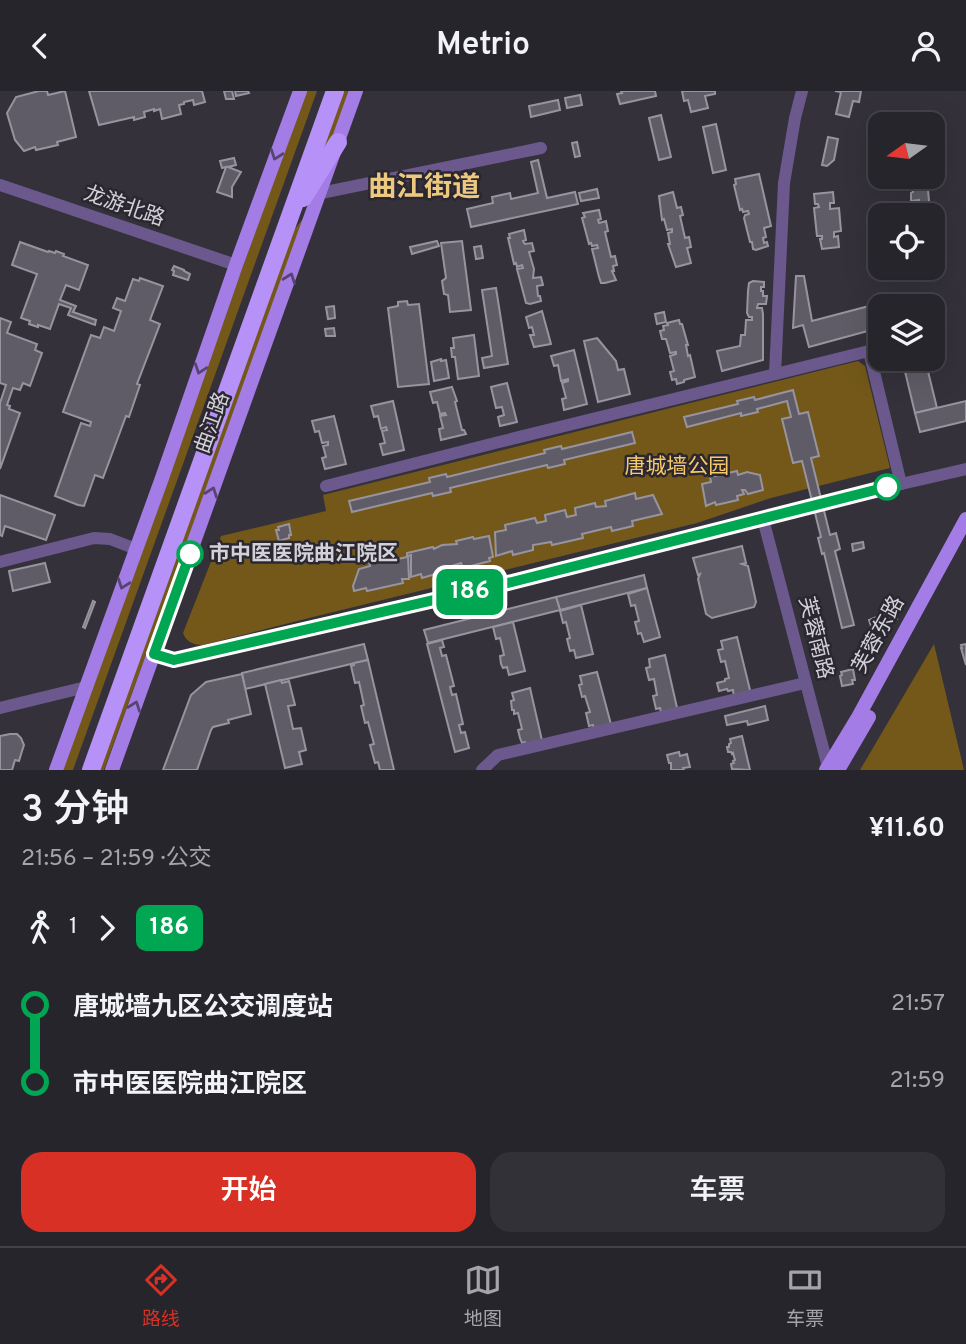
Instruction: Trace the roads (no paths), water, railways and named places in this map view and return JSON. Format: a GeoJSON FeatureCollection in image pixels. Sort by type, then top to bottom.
{"type":"FeatureCollection","features":[{"type":"Feature","properties":{"kind":"highway","name":"曲江路"},"geometry":{"type":"LineString","coordinates":[[80,770],[324,91]]}},
{"type":"Feature","properties":{"kind":"highway","name":"曲江路"},"geometry":{"type":"LineString","coordinates":[[91,770],[335,91]]}},
{"type":"Feature","properties":{"kind":"highway"},"geometry":{"type":"LineString","coordinates":[[283,231],[338,142]]}},
{"type":"Feature","properties":{"kind":"main road","name":"曲江路"},"geometry":{"type":"LineString","coordinates":[[56,770],[300,91]]}},
{"type":"Feature","properties":{"kind":"main road","name":"曲江路"},"geometry":{"type":"LineString","coordinates":[[112,770],[356,91]]}},
{"type":"Feature","properties":{"kind":"main road","name":"芙蓉东路"},"geometry":{"type":"LineString","coordinates":[[830,769],[966,519]]}},
{"type":"Feature","properties":{"kind":"main road","name":"芙蓉东路"},"geometry":{"type":"LineString","coordinates":[[830,769],[867,720],[966,538]]}},
{"type":"Feature","properties":{"kind":"street"},"geometry":{"type":"LineString","coordinates":[[775,374],[784,183],[794,118],[802,91]]}},
{"type":"Feature","properties":{"kind":"street"},"geometry":{"type":"LineString","coordinates":[[321,193],[541,148]]}},
{"type":"Feature","properties":{"kind":"street","name":"龙游北路"},"geometry":{"type":"LineString","coordinates":[[0,185],[236,265]]}},
{"type":"Feature","properties":{"kind":"street"},"geometry":{"type":"LineString","coordinates":[[326,486],[869,351],[901,484]]}},
{"type":"Feature","properties":{"kind":"street"},"geometry":{"type":"LineString","coordinates":[[154,654],[174,660],[512,582],[966,469]]}},
{"type":"Feature","properties":{"kind":"street","name":"芙蓉南路"},"geometry":{"type":"LineString","coordinates":[[763,519],[830,769]]}},
{"type":"Feature","properties":{"kind":"street"},"geometry":{"type":"LineString","coordinates":[[0,562],[94,538],[110,540],[136,549]]}},
{"type":"Feature","properties":{"kind":"street"},"geometry":{"type":"LineString","coordinates":[[482,770],[498,755],[805,683]]}},
{"type":"Feature","properties":{"kind":"street"},"geometry":{"type":"LineString","coordinates":[[0,708],[86,687]]}},
{"type":"Feature","properties":{"kind":"place","name":"市中医医院曲江院区"},"geometry":{"type":"Point","coordinates":[190,554]}},
{"type":"Feature","properties":{"kind":"district","name":"曲江街道"},"geometry":{"type":"Point","coordinates":[424,189]}},
{"type":"Feature","properties":{"kind":"park label","name":"唐城墙公园"},"geometry":{"type":"Point","coordinates":[677,467]}}]}
